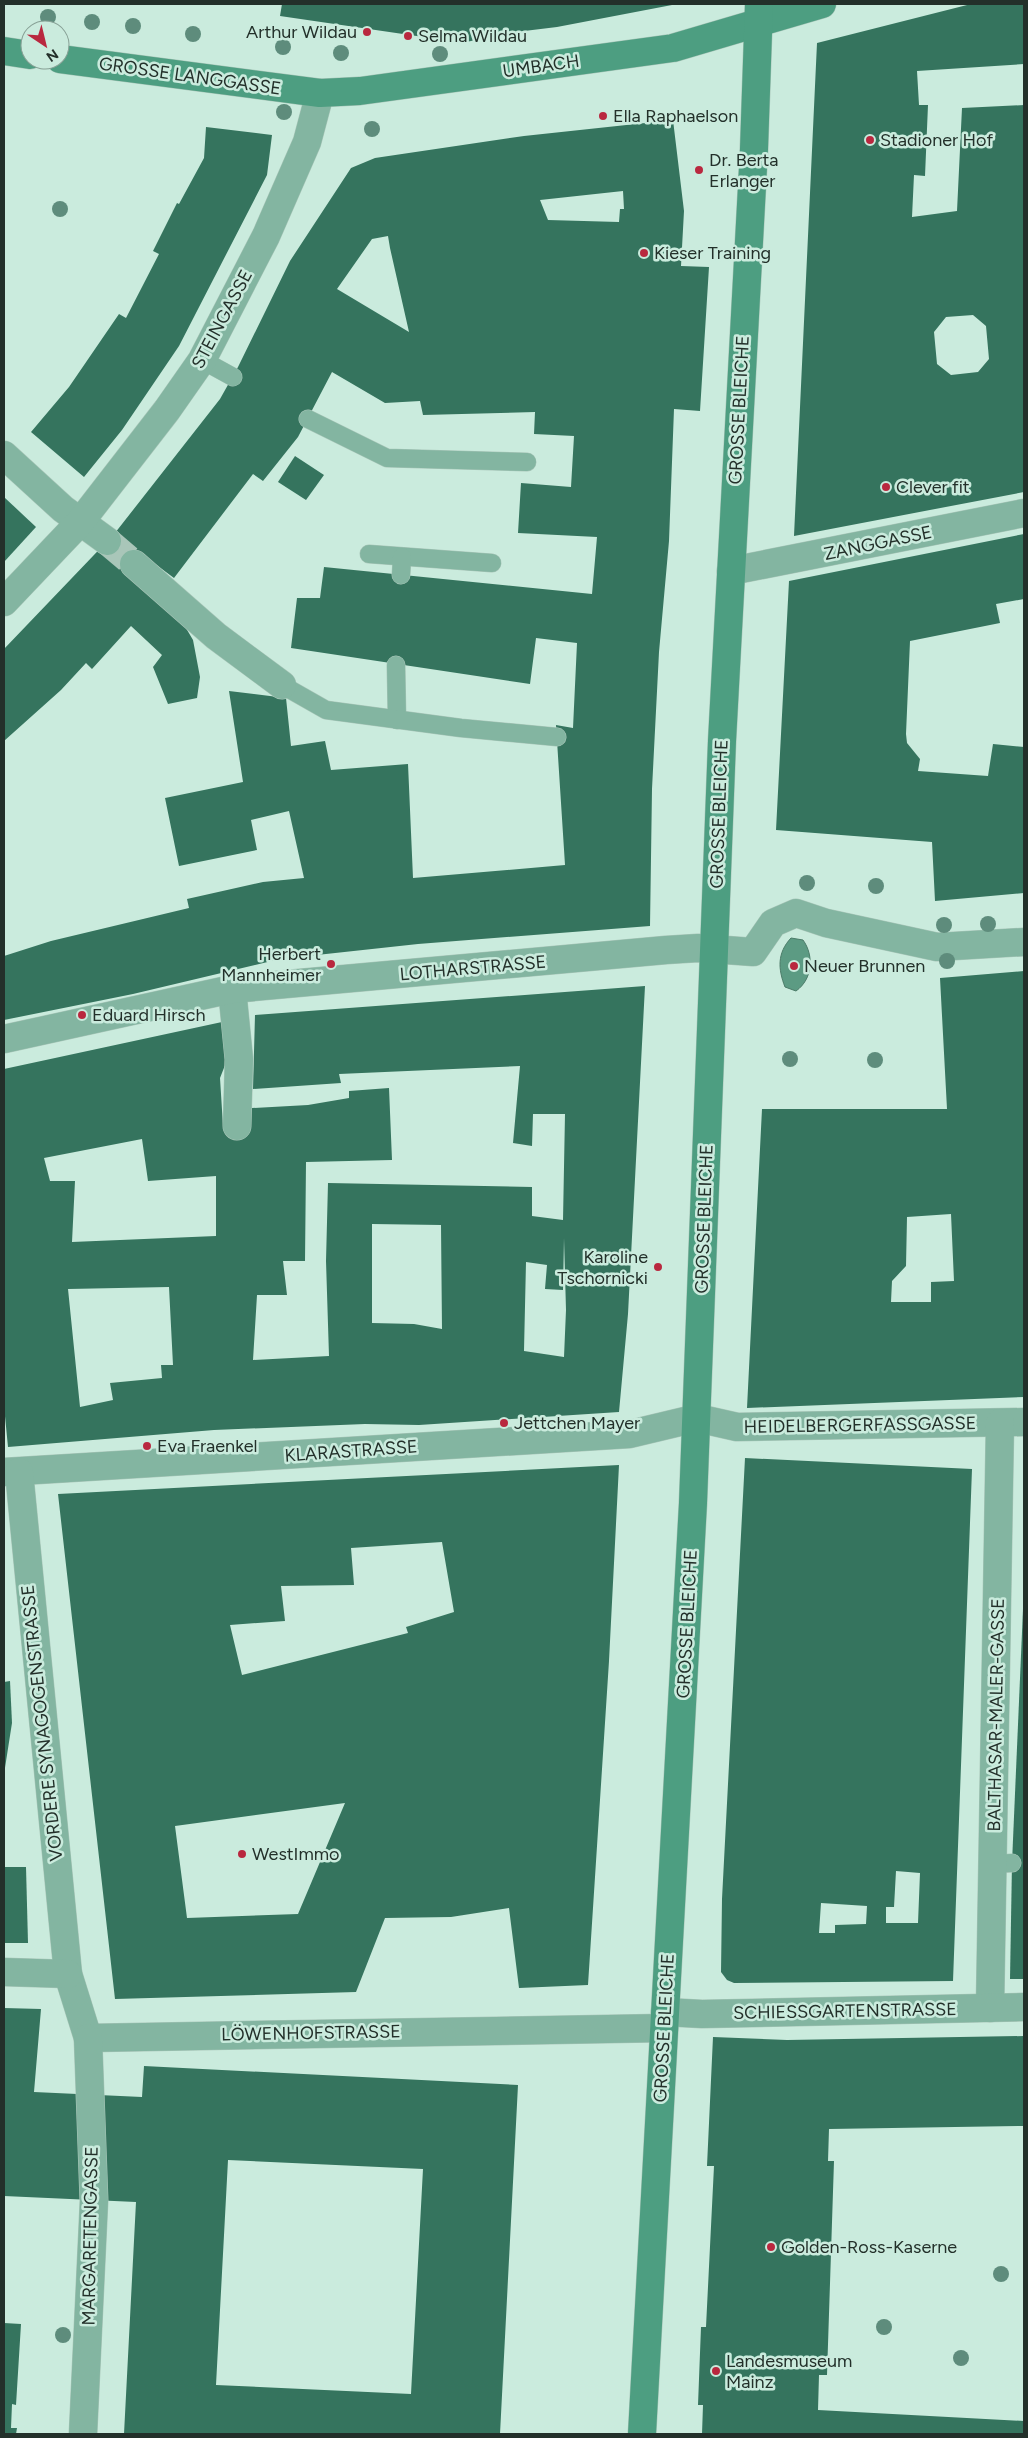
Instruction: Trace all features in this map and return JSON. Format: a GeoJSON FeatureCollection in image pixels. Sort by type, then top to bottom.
{"type":"FeatureCollection","features":[{"type":"Feature","properties":{"kind":"main road","name":"UMBACH"},"geometry":{"type":"LineString","coordinates":[[320,93],[360,91],[673,48],[758,13],[822,4]]}},
{"type":"Feature","properties":{"kind":"main road","name":"GROSSE BLEICHE"},"geometry":{"type":"LineString","coordinates":[[642,2434],[697,1418],[714,950],[731,572],[754,139],[758,13]]}},
{"type":"Feature","properties":{"kind":"main road"},"geometry":{"type":"LineString","coordinates":[[4,51],[20,53]]}},
{"type":"Feature","properties":{"kind":"main road","name":"GROSSE LANGGASSE"},"geometry":{"type":"LineString","coordinates":[[70,60],[320,93]]}},
{"type":"Feature","properties":{"kind":"street","name":"STEINGASSE"},"geometry":{"type":"LineString","coordinates":[[4,602],[81,521],[202,360],[266,236],[307,142],[320,93]]}},
{"type":"Feature","properties":{"kind":"street"},"geometry":{"type":"LineString","coordinates":[[4,455],[64,509],[107,541]]}},
{"type":"Feature","properties":{"kind":"street","name":"ZANGGASSE"},"geometry":{"type":"LineString","coordinates":[[731,572],[1024,513]]}},
{"type":"Feature","properties":{"kind":"street"},"geometry":{"type":"LineString","coordinates":[[134,564],[216,636],[282,685]]}},
{"type":"Feature","properties":{"kind":"street","name":"LOTHARSTRASSE"},"geometry":{"type":"LineString","coordinates":[[4,1038],[232,989],[698,948],[753,952],[773,923],[796,914],[826,923],[937,947],[1024,942]]}},
{"type":"Feature","properties":{"kind":"street"},"geometry":{"type":"LineString","coordinates":[[232,989],[238,1059],[237,1126]]}},
{"type":"Feature","properties":{"kind":"street","name":"HEIDELBERGERFASSGASSE"},"geometry":{"type":"LineString","coordinates":[[697,1418],[737,1427],[1012,1422]]}},
{"type":"Feature","properties":{"kind":"street","name":"KLARASTRASSE"},"geometry":{"type":"LineString","coordinates":[[11,1472],[630,1434],[697,1418]]}},
{"type":"Feature","properties":{"kind":"street","name":"BALTHASAR-MALER-GASSE"},"geometry":{"type":"LineString","coordinates":[[990,2008],[1002,1864],[1012,1422]]}},
{"type":"Feature","properties":{"kind":"street","name":"VORDERE SYNAGOGENSTRASSE"},"geometry":{"type":"LineString","coordinates":[[11,1472],[26,1561],[68,1974]]}},
{"type":"Feature","properties":{"kind":"street"},"geometry":{"type":"LineString","coordinates":[[4,1972],[68,1974],[88,2038]]}},
{"type":"Feature","properties":{"kind":"street","name":"SCHIESSGARTENSTRASSE"},"geometry":{"type":"LineString","coordinates":[[665,2020],[702,2014],[1024,2007]]}},
{"type":"Feature","properties":{"kind":"street","name":"LÖWENHOFSTRASSE"},"geometry":{"type":"LineString","coordinates":[[88,2038],[665,2020]]}},
{"type":"Feature","properties":{"kind":"street","name":"MARGARETENGASSE"},"geometry":{"type":"LineString","coordinates":[[83,2434],[94,2201],[88,2038]]}},
{"type":"Feature","properties":{"kind":"lane"},"geometry":{"type":"LineString","coordinates":[[202,360],[232,377]]}},
{"type":"Feature","properties":{"kind":"lane"},"geometry":{"type":"LineString","coordinates":[[308,419],[387,458],[527,462]]}},
{"type":"Feature","properties":{"kind":"lane"},"geometry":{"type":"LineString","coordinates":[[370,554],[492,563]]}},
{"type":"Feature","properties":{"kind":"lane"},"geometry":{"type":"LineString","coordinates":[[401,575],[402,557]]}},
{"type":"Feature","properties":{"kind":"lane"},"geometry":{"type":"LineString","coordinates":[[396,665],[397,720]]}},
{"type":"Feature","properties":{"kind":"lane"},"geometry":{"type":"LineString","coordinates":[[282,685],[326,710],[397,720],[557,737]]}},
{"type":"Feature","properties":{"kind":"shaded area","name":"Neuer Brunnen"},"geometry":{"type":"Polygon","coordinates":[[[791,938],[803,940],[807,946],[810,960],[809,974],[802,986],[796,991],[785,987],[780,968],[783,949],[791,938]]]}},
{"type":"Feature","properties":{"kind":"building"},"geometry":{"type":"Polygon","coordinates":[[[282,4],[672,5],[466,42],[462,36],[444,34],[444,40],[280,16],[282,4]]]}},
{"type":"Feature","properties":{"kind":"building"},"geometry":{"type":"Polygon","coordinates":[[[971,4],[1024,4],[1024,64],[917,71],[919,105],[928,105],[925,176],[914,175],[912,217],[957,211],[962,108],[1024,105],[1024,492],[794,536],[817,43],[971,4]],[[973,315],[946,317],[934,332],[937,364],[951,375],[978,372],[989,359],[986,326],[973,315]]]}},
{"type":"Feature","properties":{"kind":"building"},"geometry":{"type":"Polygon","coordinates":[[[673,120],[684,211],[681,266],[709,267],[700,411],[674,409],[669,541],[659,652],[652,789],[650,926],[418,944],[280,959],[133,994],[4,1020],[4,956],[51,941],[189,908],[187,899],[263,882],[304,878],[289,811],[251,820],[257,850],[179,866],[165,798],[243,782],[229,691],[286,698],[291,746],[325,741],[331,770],[408,764],[413,878],[565,865],[556,725],[573,728],[577,643],[536,638],[530,684],[291,648],[297,598],[320,598],[324,567],[592,594],[597,537],[518,533],[521,483],[571,487],[574,436],[534,434],[535,412],[423,415],[420,401],[385,403],[332,372],[298,437],[263,481],[253,474],[174,578],[143,555],[193,640],[200,677],[197,698],[168,704],[153,667],[162,655],[131,626],[92,669],[86,663],[61,690],[4,741],[4,649],[115,533],[220,399],[238,367],[290,261],[351,168],[375,158],[524,136],[673,120]],[[623,191],[540,200],[548,220],[619,222],[620,209],[624,209],[623,191]],[[388,236],[372,239],[337,289],[409,332],[390,248],[388,236]]]}},
{"type":"Feature","properties":{"kind":"building"},"geometry":{"type":"Polygon","coordinates":[[[206,127],[272,135],[267,175],[179,346],[122,430],[84,477],[31,432],[69,387],[119,314],[126,318],[159,254],[153,251],[177,203],[179,204],[204,158],[206,127]]]}},
{"type":"Feature","properties":{"kind":"building"},"geometry":{"type":"Polygon","coordinates":[[[295,456],[324,475],[306,500],[278,482],[295,456]]]}},
{"type":"Feature","properties":{"kind":"building"},"geometry":{"type":"Polygon","coordinates":[[[4,497],[36,527],[4,562],[4,497]]]}},
{"type":"Feature","properties":{"kind":"building"},"geometry":{"type":"Polygon","coordinates":[[[1024,534],[1024,599],[996,604],[1000,623],[910,641],[906,734],[907,743],[920,759],[918,771],[988,776],[993,744],[1024,747],[1024,893],[935,901],[932,842],[776,830],[789,581],[1024,534]]]}},
{"type":"Feature","properties":{"kind":"building"},"geometry":{"type":"Polygon","coordinates":[[[1024,971],[1024,1397],[747,1408],[762,1109],[947,1109],[940,978],[1024,971]],[[951,1214],[907,1217],[906,1266],[892,1281],[891,1302],[931,1302],[931,1282],[954,1281],[951,1214]]]}},
{"type":"Feature","properties":{"kind":"building"},"geometry":{"type":"Polygon","coordinates":[[[645,986],[628,1314],[619,1412],[419,1425],[365,1424],[214,1430],[8,1447],[4,1406],[4,1069],[222,1022],[229,1055],[220,1078],[223,1126],[248,1126],[252,1108],[308,1105],[349,1098],[349,1091],[389,1088],[392,1160],[306,1162],[305,1261],[283,1261],[287,1295],[257,1295],[253,1360],[329,1356],[326,1261],[328,1183],[532,1187],[532,1216],[563,1220],[565,1114],[533,1114],[532,1146],[513,1143],[520,1066],[339,1074],[341,1083],[253,1089],[255,1015],[645,986]],[[142,1139],[44,1158],[50,1181],[75,1181],[72,1242],[216,1236],[216,1176],[148,1181],[142,1139]],[[372,1224],[372,1323],[414,1324],[442,1329],[441,1225],[372,1224]],[[564,1238],[563,1290],[545,1289],[547,1265],[526,1262],[524,1351],[564,1357],[566,1310],[564,1238]],[[169,1287],[68,1289],[80,1407],[113,1400],[110,1383],[162,1378],[161,1365],[173,1365],[169,1287]]]}},
{"type":"Feature","properties":{"kind":"building"},"geometry":{"type":"Polygon","coordinates":[[[745,1458],[972,1469],[953,1981],[734,1983],[727,1980],[721,1972],[722,1899],[745,1458]],[[896,1871],[894,1907],[886,1907],[886,1923],[918,1923],[920,1873],[896,1871]],[[821,1903],[819,1933],[835,1933],[835,1925],[866,1924],[867,1906],[821,1903]]]}},
{"type":"Feature","properties":{"kind":"building"},"geometry":{"type":"Polygon","coordinates":[[[619,1465],[609,1661],[588,1985],[519,1988],[509,1908],[451,1917],[385,1918],[356,1992],[115,1999],[58,1494],[619,1465]],[[442,1542],[351,1548],[354,1585],[281,1586],[285,1621],[230,1625],[242,1675],[408,1633],[406,1627],[454,1612],[442,1542]],[[345,1803],[175,1826],[187,1918],[298,1914],[345,1803]]]}},
{"type":"Feature","properties":{"kind":"building"},"geometry":{"type":"Polygon","coordinates":[[[1023,1609],[1024,1979],[1010,1979],[1012,1863],[1023,1609]]]}},
{"type":"Feature","properties":{"kind":"building"},"geometry":{"type":"Polygon","coordinates":[[[10,1681],[12,1723],[4,1774],[4,1682],[10,1681]]]}},
{"type":"Feature","properties":{"kind":"building"},"geometry":{"type":"Polygon","coordinates":[[[4,1867],[26,1867],[28,1943],[4,1943],[4,1867]]]}},
{"type":"Feature","properties":{"kind":"building"},"geometry":{"type":"Polygon","coordinates":[[[4,2008],[41,2009],[34,2092],[142,2097],[144,2066],[518,2085],[500,2434],[124,2434],[136,2202],[4,2196],[4,2008]],[[228,2160],[216,2385],[411,2394],[423,2169],[228,2160]]]}},
{"type":"Feature","properties":{"kind":"building","name":"Golden-Ross-Kaserne"},"geometry":{"type":"Polygon","coordinates":[[[1024,2036],[1024,2126],[829,2129],[828,2161],[834,2161],[827,2375],[819,2375],[818,2410],[1024,2421],[1024,2434],[702,2434],[703,2405],[698,2405],[701,2327],[706,2327],[714,2166],[707,2166],[713,2037],[787,2040],[1024,2036]]]}},
{"type":"Feature","properties":{"kind":"building"},"geometry":{"type":"Polygon","coordinates":[[[4,2323],[21,2324],[16,2405],[12,2404],[11,2428],[17,2428],[16,2434],[4,2434],[4,2323]]]}},
{"type":"Feature","properties":{"kind":"tunnel"},"geometry":{"type":"LineString","coordinates":[[107,541],[134,564]]}},
{"type":"Feature","properties":{"kind":"place","name":"Arthur Wildau"},"geometry":{"type":"Point","coordinates":[367,32]}},
{"type":"Feature","properties":{"kind":"place","name":"Selma Wildau"},"geometry":{"type":"Point","coordinates":[408,36]}},
{"type":"Feature","properties":{"kind":"place","name":"Ella Raphaelson"},"geometry":{"type":"Point","coordinates":[603,116]}},
{"type":"Feature","properties":{"kind":"place","name":"Stadioner Hof"},"geometry":{"type":"Point","coordinates":[870,140]}},
{"type":"Feature","properties":{"kind":"place","name":"Dr. Berta Erlanger"},"geometry":{"type":"Point","coordinates":[699,170]}},
{"type":"Feature","properties":{"kind":"place","name":"Kieser Training"},"geometry":{"type":"Point","coordinates":[644,253]}},
{"type":"Feature","properties":{"kind":"place","name":"Clever fit"},"geometry":{"type":"Point","coordinates":[886,487]}},
{"type":"Feature","properties":{"kind":"place","name":"Herbert Mannheimer"},"geometry":{"type":"Point","coordinates":[331,964]}},
{"type":"Feature","properties":{"kind":"place","name":"Neuer Brunnen"},"geometry":{"type":"Point","coordinates":[794,966]}},
{"type":"Feature","properties":{"kind":"place","name":"Eduard Hirsch"},"geometry":{"type":"Point","coordinates":[82,1015]}},
{"type":"Feature","properties":{"kind":"place","name":"Karoline Tschornicki"},"geometry":{"type":"Point","coordinates":[658,1267]}},
{"type":"Feature","properties":{"kind":"place","name":"Jettchen Mayer"},"geometry":{"type":"Point","coordinates":[504,1423]}},
{"type":"Feature","properties":{"kind":"place","name":"Eva Fraenkel"},"geometry":{"type":"Point","coordinates":[147,1446]}},
{"type":"Feature","properties":{"kind":"place","name":"WestImmo"},"geometry":{"type":"Point","coordinates":[242,1854]}},
{"type":"Feature","properties":{"kind":"place","name":"Golden-Ross-Kaserne"},"geometry":{"type":"Point","coordinates":[771,2247]}},
{"type":"Feature","properties":{"kind":"place","name":"Landesmuseum Mainz"},"geometry":{"type":"Point","coordinates":[716,2371]}}]}
